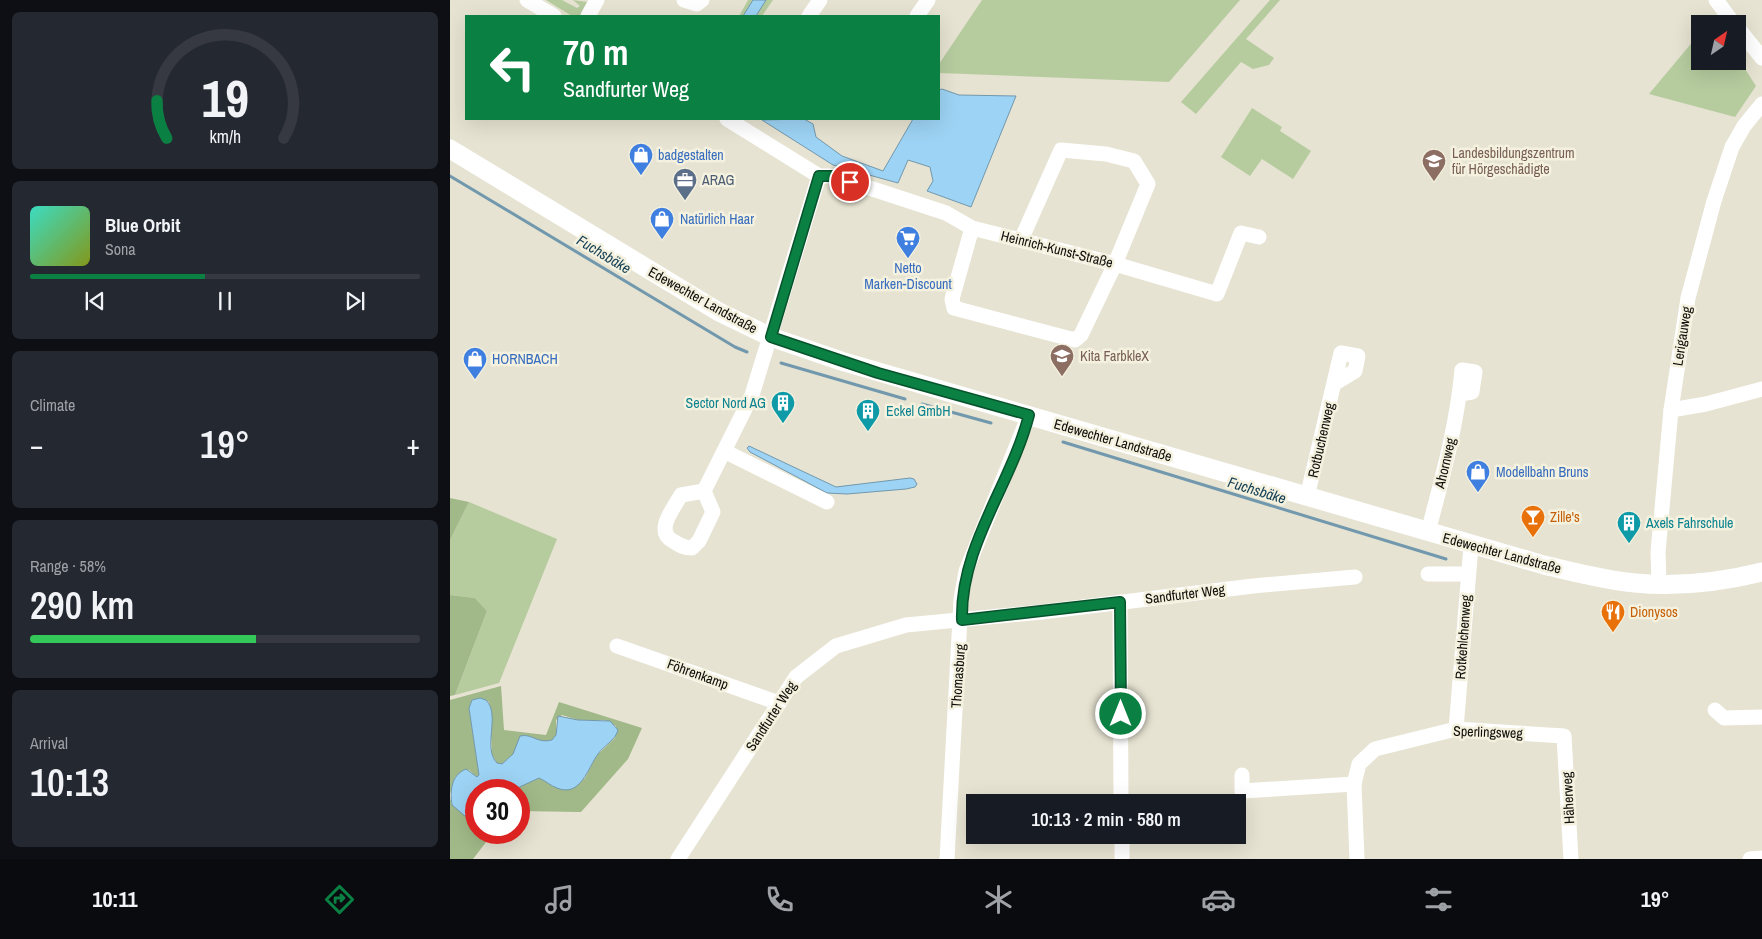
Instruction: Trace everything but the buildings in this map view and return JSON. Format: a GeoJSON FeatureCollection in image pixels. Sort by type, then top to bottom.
{"type":"FeatureCollection","features":[{"type":"Feature","properties":{"kind":"main road","name":"Edewechter Landstraße"},"geometry":{"type":"LineString","coordinates":[[450,150],[703,303],[771,337],[878,373],[1029,415],[1544,566],[1608,579],[1658,584],[1716,580],[1762,572]]}},
{"type":"Feature","properties":{"kind":"street"},"geometry":{"type":"LineString","coordinates":[[527,0],[552,15]]}},
{"type":"Feature","properties":{"kind":"street"},"geometry":{"type":"LineString","coordinates":[[589,15],[597,0]]}},
{"type":"Feature","properties":{"kind":"street"},"geometry":{"type":"LineString","coordinates":[[684,0],[697,4],[702,0]]}},
{"type":"Feature","properties":{"kind":"street"},"geometry":{"type":"LineString","coordinates":[[810,15],[820,0]]}},
{"type":"Feature","properties":{"kind":"street"},"geometry":{"type":"LineString","coordinates":[[918,15],[928,0]]}},
{"type":"Feature","properties":{"kind":"street"},"geometry":{"type":"LineString","coordinates":[[1716,0],[1727,15]]}},
{"type":"Feature","properties":{"kind":"street"},"geometry":{"type":"LineString","coordinates":[[1746,38],[1762,58]]}},
{"type":"Feature","properties":{"kind":"street","name":"Lerigauweg"},"geometry":{"type":"LineString","coordinates":[[1658,584],[1658,552],[1671,410],[1688,298],[1714,201],[1732,147],[1744,126],[1762,104]]}},
{"type":"Feature","properties":{"kind":"street"},"geometry":{"type":"LineString","coordinates":[[704,491],[752,395],[819,176],[736,121]]}},
{"type":"Feature","properties":{"kind":"street"},"geometry":{"type":"LineString","coordinates":[[972,228],[952,299],[954,308],[1075,340],[1081,335],[1115,264],[1148,184],[1134,161],[1106,154],[1061,150],[1021,240]]}},
{"type":"Feature","properties":{"kind":"street","name":"Heinrich-Kunst-Straße"},"geometry":{"type":"LineString","coordinates":[[819,176],[832,176],[946,213],[972,228],[1115,264],[1217,294],[1241,233],[1259,238]]}},
{"type":"Feature","properties":{"kind":"street","name":"Rotbuchenweg"},"geometry":{"type":"LineString","coordinates":[[1307,496],[1335,383]]}},
{"type":"Feature","properties":{"kind":"street"},"geometry":{"type":"LineString","coordinates":[[1671,410],[1706,404],[1762,389]]}},
{"type":"Feature","properties":{"kind":"street","name":"Ahornweg"},"geometry":{"type":"LineString","coordinates":[[1428,532],[1445,468],[1460,394]]}},
{"type":"Feature","properties":{"kind":"street","name":"Thomasburg"},"geometry":{"type":"LineString","coordinates":[[946,859],[962,620],[961,599],[966,571],[1029,415]]}},
{"type":"Feature","properties":{"kind":"street"},"geometry":{"type":"LineString","coordinates":[[724,451],[827,502]]}},
{"type":"Feature","properties":{"kind":"street","name":"Rotkehlchenweg"},"geometry":{"type":"LineString","coordinates":[[1456,729],[1467,574],[1471,546]]}},
{"type":"Feature","properties":{"kind":"street"},"geometry":{"type":"LineString","coordinates":[[1428,574],[1467,574]]}},
{"type":"Feature","properties":{"kind":"street","name":"Sandfurter Weg"},"geometry":{"type":"LineString","coordinates":[[678,859],[796,676],[836,646],[895,627],[1355,576]]}},
{"type":"Feature","properties":{"kind":"street"},"geometry":{"type":"LineString","coordinates":[[1120,602],[1121,794]]}},
{"type":"Feature","properties":{"kind":"street","name":"Föhrenkamp"},"geometry":{"type":"LineString","coordinates":[[617,646],[779,703]]}},
{"type":"Feature","properties":{"kind":"street"},"geometry":{"type":"LineString","coordinates":[[1715,710],[1724,718],[1762,717]]}},
{"type":"Feature","properties":{"kind":"street","name":"Sperlingsweg"},"geometry":{"type":"LineString","coordinates":[[1354,784],[1359,764],[1375,749],[1456,729],[1564,736]]}},
{"type":"Feature","properties":{"kind":"street","name":"Häherweg"},"geometry":{"type":"LineString","coordinates":[[1564,736],[1571,859]]}},
{"type":"Feature","properties":{"kind":"street"},"geometry":{"type":"LineString","coordinates":[[1242,775],[1242,791],[1354,784],[1358,859]]}},
{"type":"Feature","properties":{"kind":"street"},"geometry":{"type":"LineString","coordinates":[[1122,844],[1122,859]]}},
{"type":"Feature","properties":{"kind":"street"},"geometry":{"type":"LineString","coordinates":[[1750,859],[1762,858]]}},
{"type":"Feature","properties":{"kind":"green space"},"geometry":{"type":"Polygon","coordinates":[[[546,0],[562,0],[577,8],[580,6],[573,0],[587,2],[580,15],[570,15],[546,0]]]}},
{"type":"Feature","properties":{"kind":"green space"},"geometry":{"type":"Polygon","coordinates":[[[748,0],[773,0],[763,15],[740,15],[748,0]]]}},
{"type":"Feature","properties":{"kind":"green space"},"geometry":{"type":"Polygon","coordinates":[[[982,0],[1240,0],[1169,82],[940,73],[940,63],[982,0]]]}},
{"type":"Feature","properties":{"kind":"green space"},"geometry":{"type":"Polygon","coordinates":[[[1270,0],[1280,0],[1246,39],[1274,58],[1269,65],[1253,69],[1241,62],[1196,114],[1181,102],[1270,0]]]}},
{"type":"Feature","properties":{"kind":"green space"},"geometry":{"type":"Polygon","coordinates":[[[1691,44],[1691,70],[1746,70],[1756,86],[1735,117],[1649,94],[1691,44]]]}},
{"type":"Feature","properties":{"kind":"green space"},"geometry":{"type":"Polygon","coordinates":[[[1252,108],[1282,127],[1280,131],[1311,151],[1293,179],[1262,159],[1250,176],[1221,157],[1252,108]]]}},
{"type":"Feature","properties":{"kind":"green space"},"geometry":{"type":"Polygon","coordinates":[[[450,498],[469,502],[450,540],[450,498]]]}},
{"type":"Feature","properties":{"kind":"green space"},"geometry":{"type":"Polygon","coordinates":[[[469,502],[557,539],[499,683],[455,695],[487,611],[475,598],[450,595],[450,540],[469,502]]]}},
{"type":"Feature","properties":{"kind":"green space"},"geometry":{"type":"Polygon","coordinates":[[[450,595],[475,598],[487,611],[455,695],[450,696],[450,595]]]}},
{"type":"Feature","properties":{"kind":"green space"},"geometry":{"type":"Polygon","coordinates":[[[501,686],[504,730],[546,735],[559,702],[642,728],[628,759],[581,812],[530,811],[530,782],[539,778],[573,788],[585,778],[596,756],[615,738],[616,726],[604,720],[578,720],[562,715],[556,720],[556,735],[552,740],[540,742],[525,735],[513,754],[502,764],[497,763],[492,755],[489,702],[480,698],[472,700],[469,708],[479,775],[477,777],[469,770],[455,777],[450,794],[450,700],[501,686]]]}},
{"type":"Feature","properties":{"kind":"green space"},"geometry":{"type":"Polygon","coordinates":[[[450,797],[452,805],[465,811],[465,844],[485,844],[473,859],[450,859],[450,797]]]}},
{"type":"Feature","properties":{"kind":"water"},"geometry":{"type":"Polygon","coordinates":[[[753,0],[766,0],[757,15],[744,15],[753,0]]]}},
{"type":"Feature","properties":{"kind":"water"},"geometry":{"type":"Polygon","coordinates":[[[940,90],[959,95],[1016,96],[971,207],[927,191],[933,181],[930,167],[908,160],[898,183],[833,165],[762,120],[806,120],[813,124],[816,137],[842,156],[883,171],[912,120],[940,120],[940,90]]]}},
{"type":"Feature","properties":{"kind":"water"},"geometry":{"type":"Polygon","coordinates":[[[749,446],[836,487],[910,478],[914,479],[917,484],[915,487],[906,489],[847,494],[827,493],[750,452],[747,448],[749,446]]]}},
{"type":"Feature","properties":{"kind":"water"},"geometry":{"type":"Polygon","coordinates":[[[480,698],[486,700],[490,706],[492,714],[491,749],[497,763],[502,764],[513,754],[520,736],[524,735],[542,741],[552,740],[556,735],[558,716],[578,720],[610,721],[618,730],[617,734],[600,751],[583,780],[572,789],[557,788],[539,778],[530,782],[530,779],[465,779],[465,816],[452,805],[451,794],[454,779],[461,772],[466,769],[477,777],[479,775],[469,708],[472,700],[480,698]]]}},
{"type":"Feature","properties":{"kind":"waterway","name":"Fuchsbäke"},"geometry":{"type":"LineString","coordinates":[[450,176],[735,347],[747,352]]}},
{"type":"Feature","properties":{"kind":"waterway","name":"Fuchsbäke"},"geometry":{"type":"LineString","coordinates":[[781,363],[905,399]]}},
{"type":"Feature","properties":{"kind":"waterway","name":"Fuchsbäke"},"geometry":{"type":"LineString","coordinates":[[922,404],[991,423]]}},
{"type":"Feature","properties":{"kind":"waterway","name":"Fuchsbäke"},"geometry":{"type":"LineString","coordinates":[[1063,442],[1446,559]]}},
{"type":"Feature","properties":{"kind":"place","name":"badgestalten"},"geometry":{"type":"Point","coordinates":[641,176]}},
{"type":"Feature","properties":{"kind":"place","name":"Landesbildungszentrum für Hörgeschädigte"},"geometry":{"type":"Point","coordinates":[1434,182]}},
{"type":"Feature","properties":{"kind":"place","name":"ARAG"},"geometry":{"type":"Point","coordinates":[685,201]}},
{"type":"Feature","properties":{"kind":"place","name":"Natürlich Haar"},"geometry":{"type":"Point","coordinates":[662,240]}},
{"type":"Feature","properties":{"kind":"place","name":"Netto Marken-Discount"},"geometry":{"type":"Point","coordinates":[908,259]}},
{"type":"Feature","properties":{"kind":"place","name":"Kita FarbkleX"},"geometry":{"type":"Point","coordinates":[1062,377]}},
{"type":"Feature","properties":{"kind":"place","name":"HORNBACH"},"geometry":{"type":"Point","coordinates":[475,380]}},
{"type":"Feature","properties":{"kind":"place","name":"Sector Nord AG"},"geometry":{"type":"Point","coordinates":[783,424]}},
{"type":"Feature","properties":{"kind":"place","name":"Eckel GmbH"},"geometry":{"type":"Point","coordinates":[868,432]}},
{"type":"Feature","properties":{"kind":"place","name":"Modellbahn Bruns"},"geometry":{"type":"Point","coordinates":[1478,493]}},
{"type":"Feature","properties":{"kind":"place","name":"Zille's"},"geometry":{"type":"Point","coordinates":[1533,538]}},
{"type":"Feature","properties":{"kind":"place","name":"Axels Fahrschule"},"geometry":{"type":"Point","coordinates":[1629,544]}},
{"type":"Feature","properties":{"kind":"place","name":"Dionysos"},"geometry":{"type":"Point","coordinates":[1613,633]}},
{"type":"Feature","properties":{"kind":"route"},"geometry":{"type":"LineString","coordinates":[[850,182],[832,176],[819,176],[771,337],[878,373],[1029,415],[1026,427],[966,571],[961,599],[962,620],[1120,602],[1121,714]]}}]}
